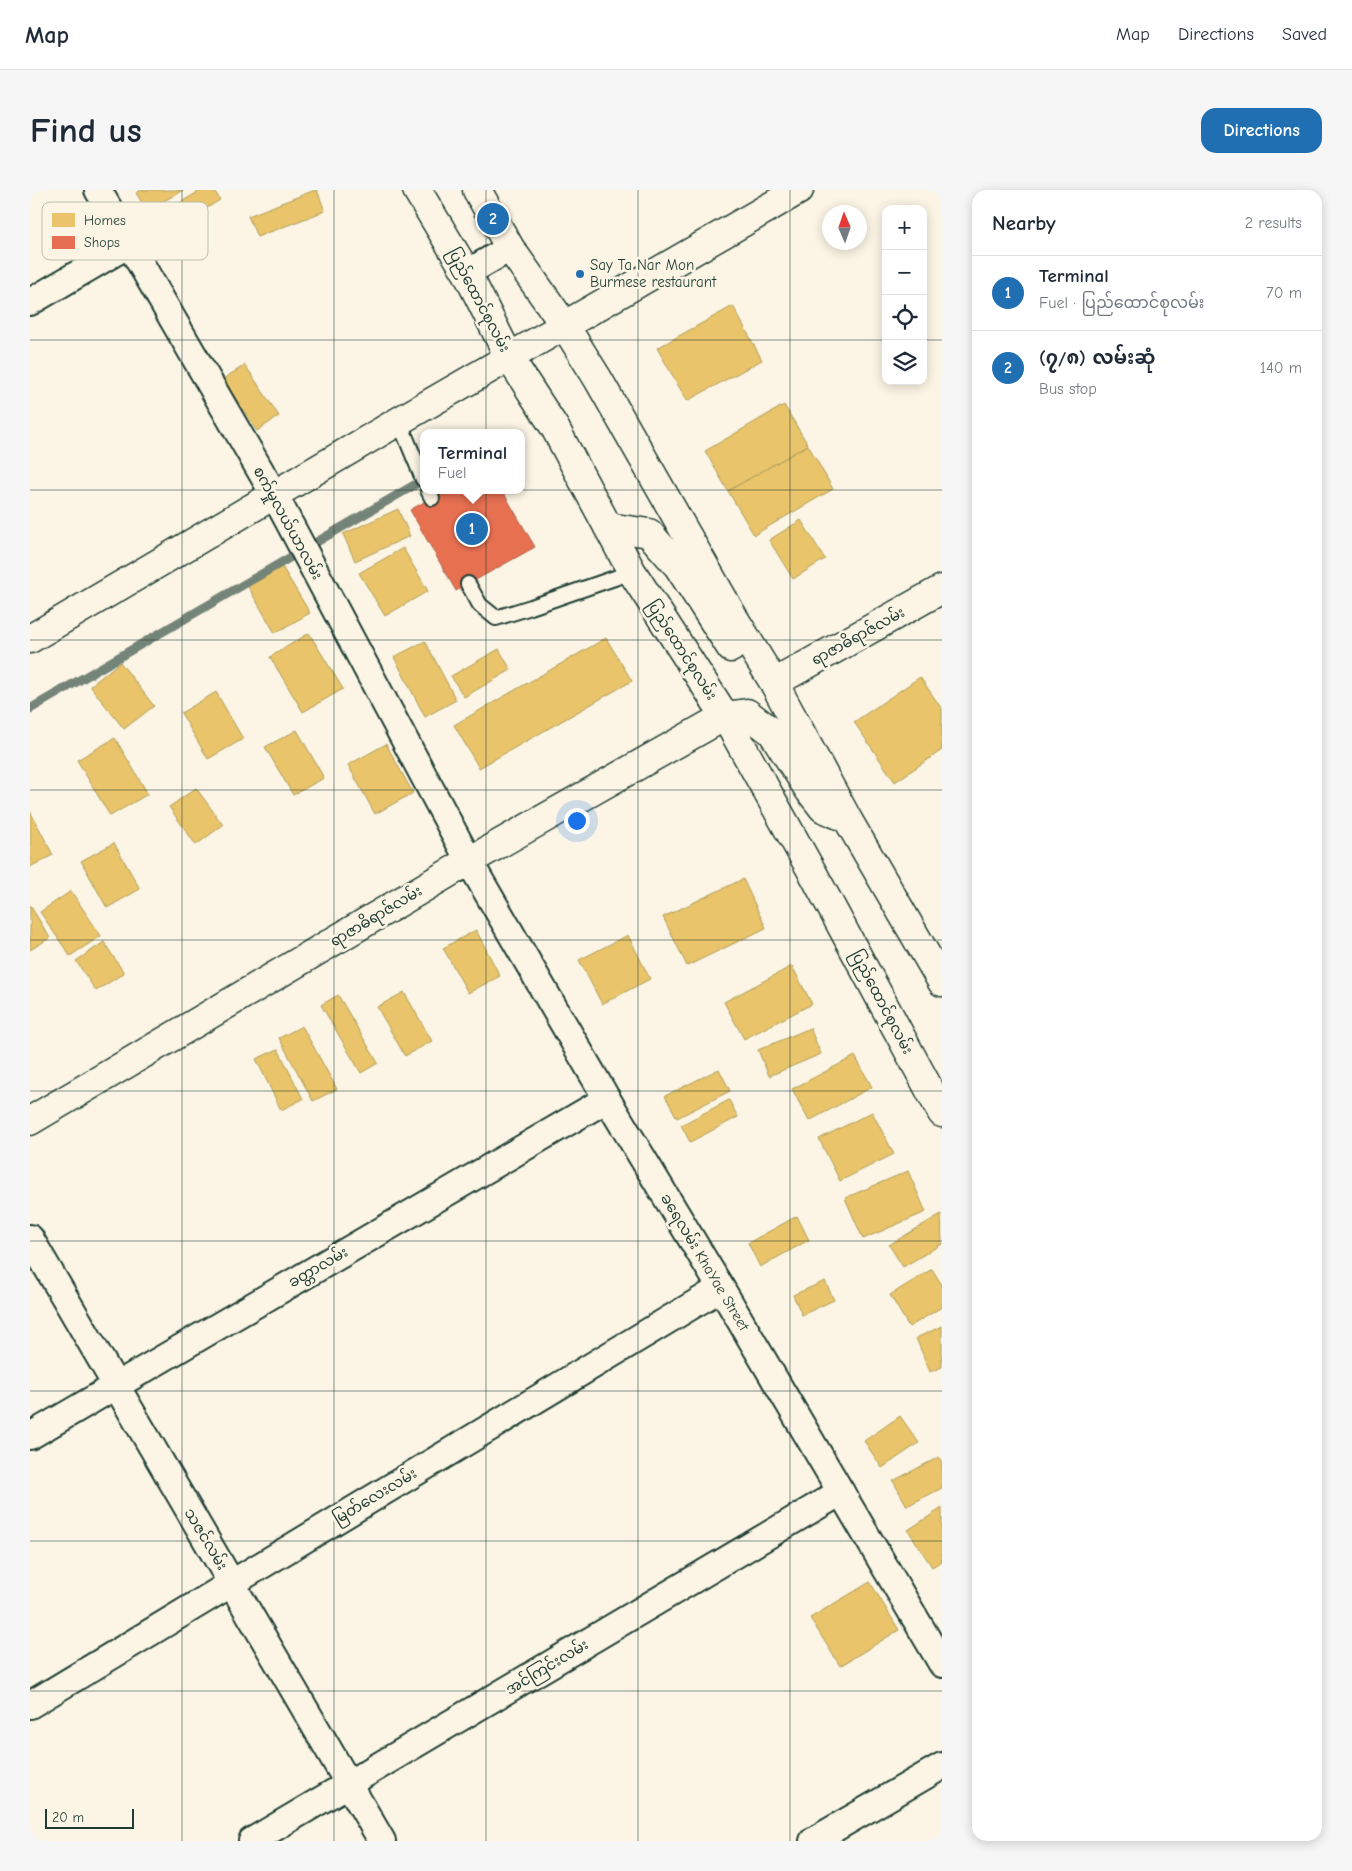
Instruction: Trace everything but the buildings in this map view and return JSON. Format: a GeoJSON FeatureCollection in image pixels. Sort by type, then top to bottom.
{"type":"FeatureCollection","features":[{"type":"Feature","properties":{"kind":"main road","name":"ပြည်ထောင်စုလမ်း"},"geometry":{"type":"LineString","coordinates":[[417,190],[466,273],[509,357],[555,428],[632,572],[725,716],[815,876],[942,1112]]}},
{"type":"Feature","properties":{"kind":"main road"},"geometry":{"type":"LineString","coordinates":[[477,190],[510,248],[565,326],[598,379],[734,618],[774,683],[848,820],[942,982]]}},
{"type":"Feature","properties":{"kind":"main road"},"geometry":{"type":"LineString","coordinates":[[30,639],[399,421],[799,190]]}},
{"type":"Feature","properties":{"kind":"main road"},"geometry":{"type":"LineString","coordinates":[[608,527],[648,533],[678,566],[736,656],[753,673],[774,683]]}},
{"type":"Feature","properties":{"kind":"main road","name":"ရာဇာဓိရာဇ်လမ်း"},"geometry":{"type":"LineString","coordinates":[[774,683],[942,588]]}},
{"type":"Feature","properties":{"kind":"main road"},"geometry":{"type":"LineString","coordinates":[[725,716],[747,712],[772,732],[809,790],[823,808],[848,820]]}},
{"type":"Feature","properties":{"kind":"main road","name":"ရာဇာဓိရာဇ်လမ်း"},"geometry":{"type":"LineString","coordinates":[[30,1121],[469,861],[725,716]]}},
{"type":"Feature","properties":{"kind":"street","name":"စက်မှုလယ်ယာလမ်း"},"geometry":{"type":"LineString","coordinates":[[98,190],[105,202]]}},
{"type":"Feature","properties":{"kind":"street"},"geometry":{"type":"LineString","coordinates":[[466,273],[510,248]]}},
{"type":"Feature","properties":{"kind":"street"},"geometry":{"type":"LineString","coordinates":[[30,302],[102,260]]}},
{"type":"Feature","properties":{"kind":"street","name":"စက်မှုလယ်ယာလမ်း"},"geometry":{"type":"LineString","coordinates":[[138,260],[274,496],[469,861]]}},
{"type":"Feature","properties":{"kind":"street","name":"ခရေလမ်း KhaYae Street"},"geometry":{"type":"LineString","coordinates":[[469,861],[607,1099],[721,1288],[942,1664]]}},
{"type":"Feature","properties":{"kind":"street","name":"ခတ္တာလမ်း"},"geometry":{"type":"LineString","coordinates":[[30,1436],[607,1099]]}},
{"type":"Feature","properties":{"kind":"street","name":"သဇင်လမ်း"},"geometry":{"type":"LineString","coordinates":[[30,1238],[382,1841]]}},
{"type":"Feature","properties":{"kind":"street","name":"မြတ်လေးလမ်း"},"geometry":{"type":"LineString","coordinates":[[30,1705],[721,1288]]}},
{"type":"Feature","properties":{"kind":"street","name":"အင်ကြင်းလမ်း"},"geometry":{"type":"LineString","coordinates":[[252,1841],[841,1492]]}},
{"type":"Feature","properties":{"kind":"street"},"geometry":{"type":"LineString","coordinates":[[814,1841],[942,1766]]}},
{"type":"Feature","properties":{"kind":"lane"},"geometry":{"type":"LineString","coordinates":[[399,421],[420,472]]}},
{"type":"Feature","properties":{"kind":"lane"},"geometry":{"type":"LineString","coordinates":[[468,584],[480,605],[496,618],[531,608],[632,572]]}},
{"type":"Feature","properties":{"kind":"waterway"},"geometry":{"type":"LineString","coordinates":[[30,709],[420,482]]}},
{"type":"Feature","properties":{"kind":"place","name":"(၇/၈) လမ်းဆုံ"},"geometry":{"type":"Point","coordinates":[493,219]}},
{"type":"Feature","properties":{"kind":"place","name":"Say Ta Nar Mon Burmese restaurant"},"geometry":{"type":"Point","coordinates":[580,274]}},
{"type":"Feature","properties":{"kind":"place","name":"Terminal"},"geometry":{"type":"Point","coordinates":[472,529]}}]}
